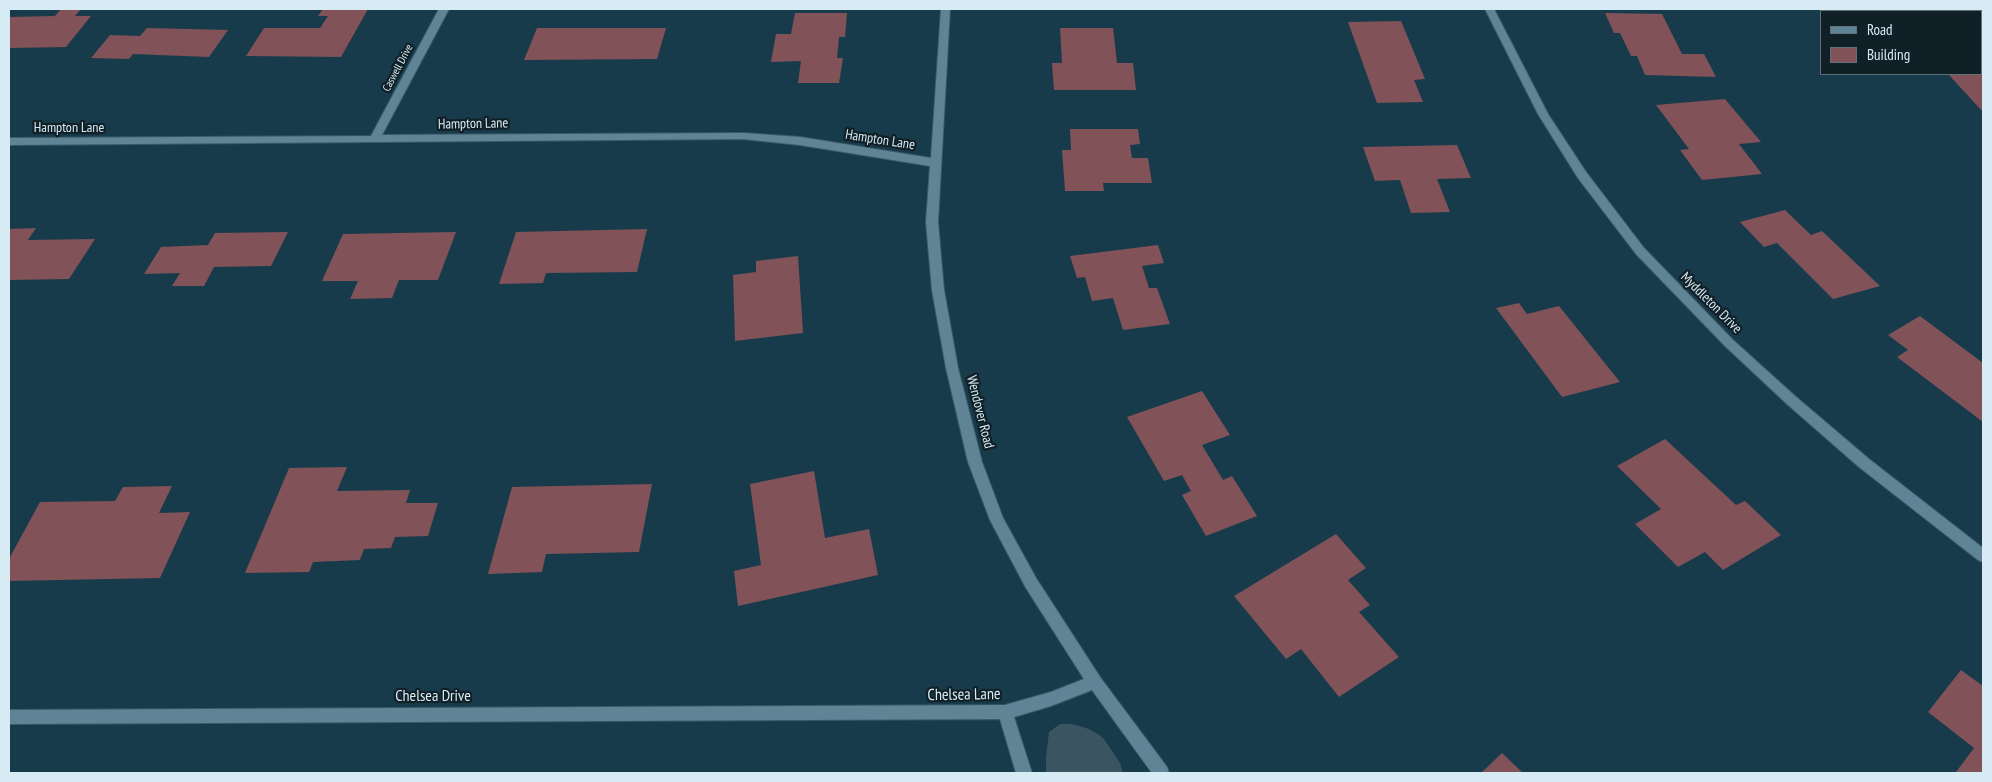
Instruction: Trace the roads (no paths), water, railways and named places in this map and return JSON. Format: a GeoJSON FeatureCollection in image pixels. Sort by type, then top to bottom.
{"type":"FeatureCollection","features":[{"type":"Feature","properties":{"kind":"street","name":"Caswell Drive"},"geometry":{"type":"LineString","coordinates":[[374,140],[444,9]]}},
{"type":"Feature","properties":{"kind":"street","name":"Wendover Road"},"geometry":{"type":"LineString","coordinates":[[946,9],[932,222],[938,290],[952,368],[976,462],[997,520],[1031,583],[1095,682],[1161,773]]}},
{"type":"Feature","properties":{"kind":"street","name":"Myddleton Drive"},"geometry":{"type":"LineString","coordinates":[[1489,9],[1543,114],[1582,175],[1640,251],[1729,343],[1791,400],[1864,463],[1983,556]]}},
{"type":"Feature","properties":{"kind":"street","name":"Hampton Lane"},"geometry":{"type":"LineString","coordinates":[[9,142],[743,136],[800,141],[937,163]]}},
{"type":"Feature","properties":{"kind":"street","name":"Chelsea Lane"},"geometry":{"type":"LineString","coordinates":[[858,713],[1004,712],[1051,699],[1095,682]]}},
{"type":"Feature","properties":{"kind":"street"},"geometry":{"type":"LineString","coordinates":[[1004,712],[1024,773]]}},
{"type":"Feature","properties":{"kind":"street","name":"Chelsea Drive"},"geometry":{"type":"LineString","coordinates":[[9,717],[858,713]]}}]}
